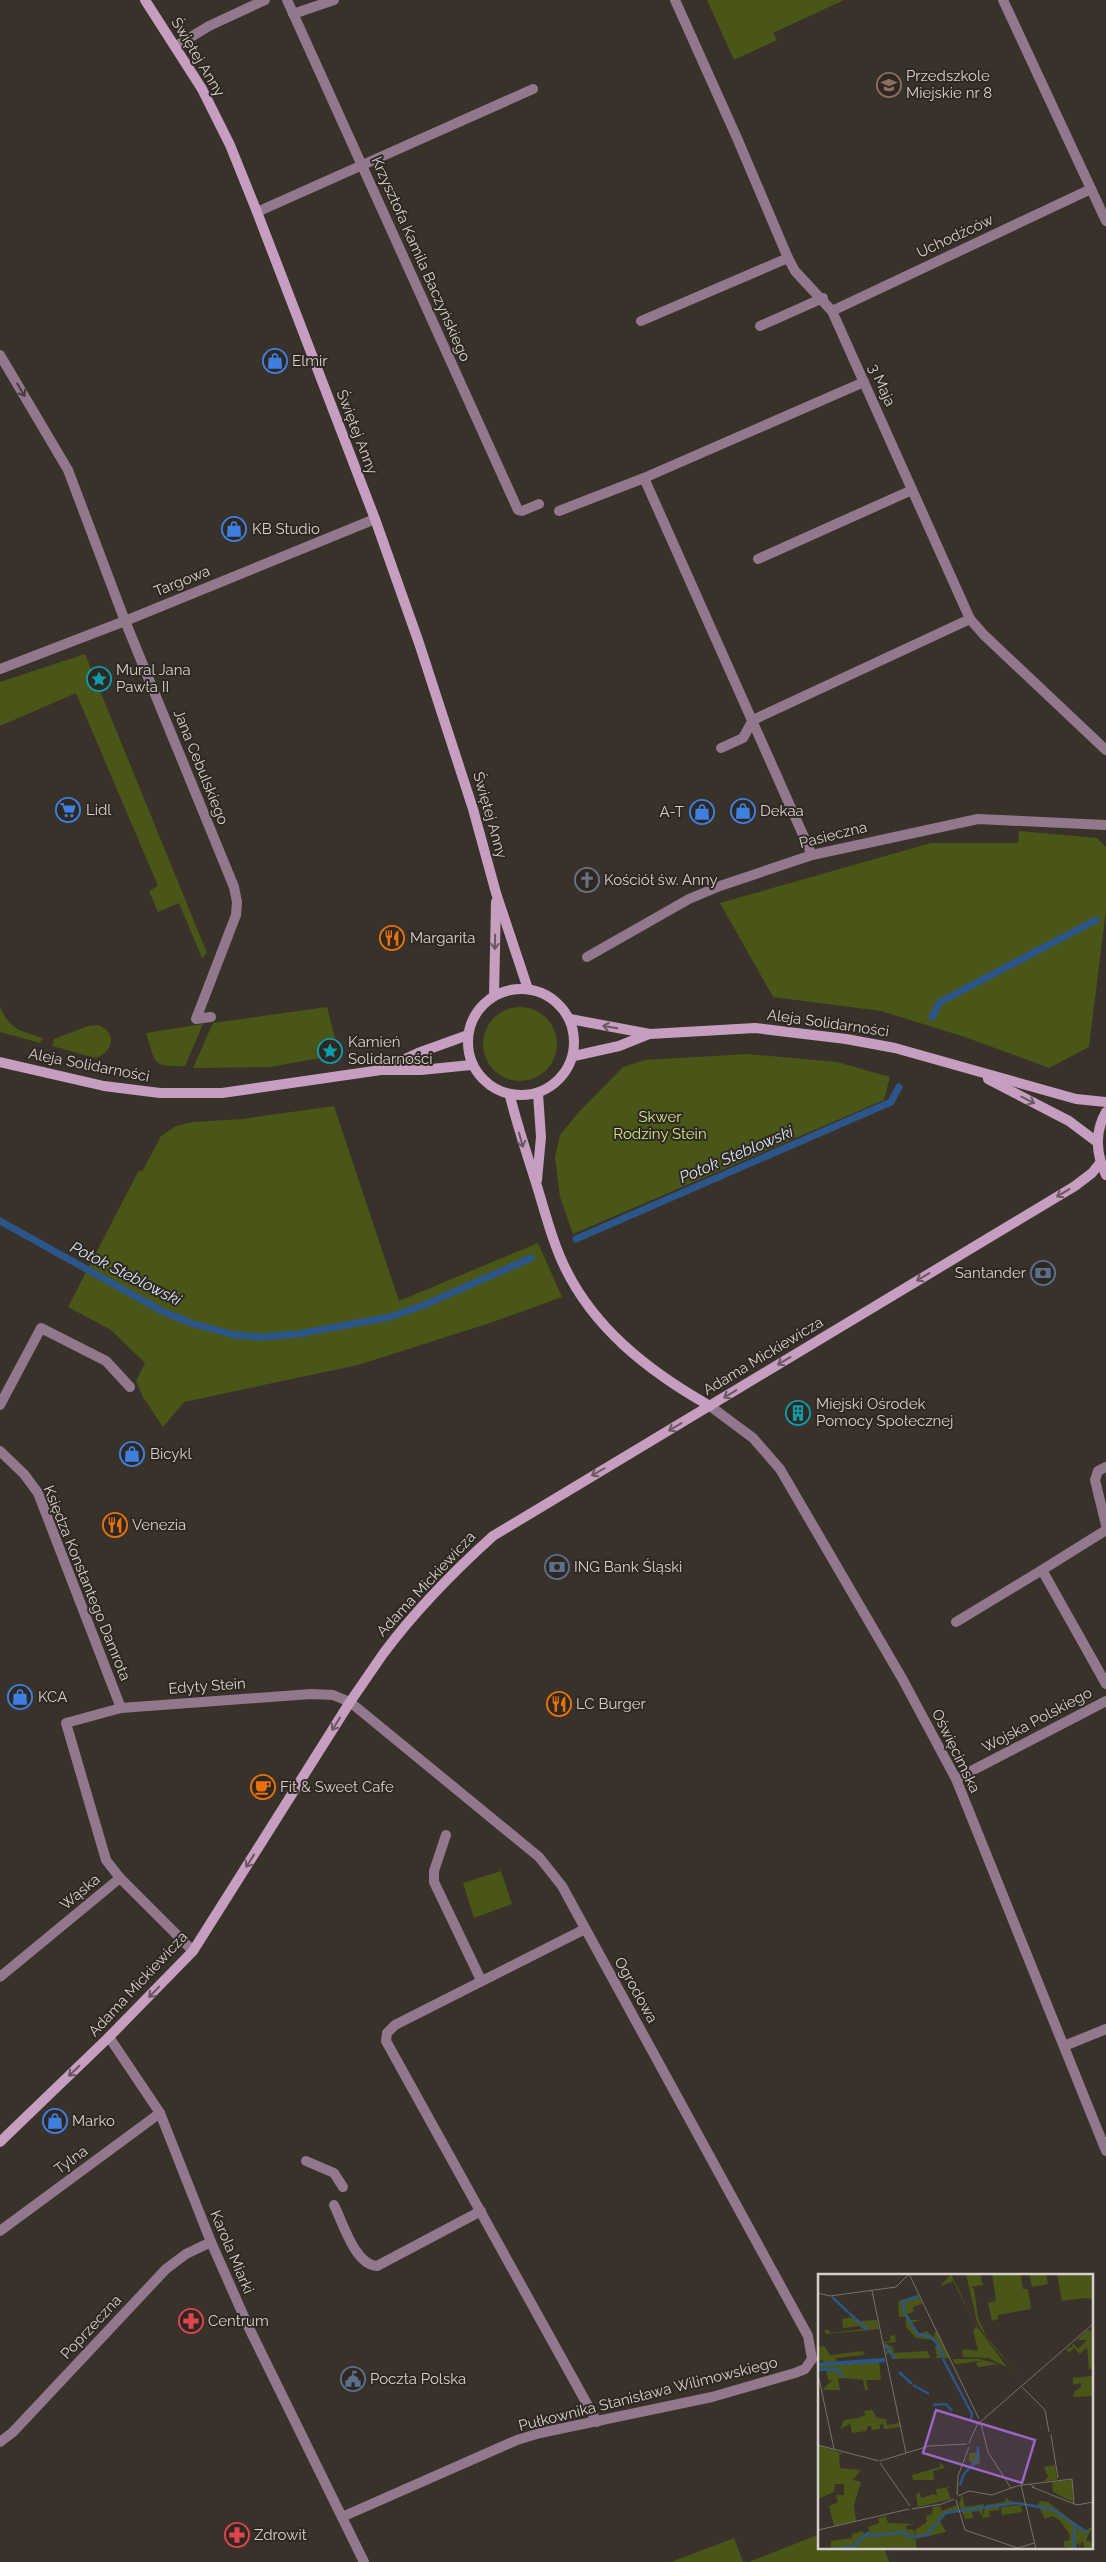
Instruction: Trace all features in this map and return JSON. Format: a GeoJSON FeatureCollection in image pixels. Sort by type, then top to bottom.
{"type":"FeatureCollection","features":[{"type":"Feature","properties":{"kind":"street","name":"Świętej Anny"},"geometry":{"type":"LineString","coordinates":[[145,0],[176,46],[221,127],[257,212],[375,519],[429,670],[473,809],[496,893],[528,989]]}},
{"type":"Feature","properties":{"kind":"street"},"geometry":{"type":"LineString","coordinates":[[176,46],[208,26],[265,0]]}},
{"type":"Feature","properties":{"kind":"street","name":"Krzysztofa Kamila Baczyńskiego"},"geometry":{"type":"LineString","coordinates":[[287,0],[518,510],[522,511],[539,504]]}},
{"type":"Feature","properties":{"kind":"street"},"geometry":{"type":"LineString","coordinates":[[293,14],[334,0]]}},
{"type":"Feature","properties":{"kind":"street","name":"3 Maja"},"geometry":{"type":"LineString","coordinates":[[675,0],[788,258],[795,271],[823,298],[832,311],[970,619],[984,635],[1106,750]]}},
{"type":"Feature","properties":{"kind":"street"},"geometry":{"type":"LineString","coordinates":[[1003,0],[1106,221]]}},
{"type":"Feature","properties":{"kind":"street"},"geometry":{"type":"LineString","coordinates":[[257,212],[532,89]]}},
{"type":"Feature","properties":{"kind":"street","name":"Uchodźców"},"geometry":{"type":"LineString","coordinates":[[832,311],[1092,189]]}},
{"type":"Feature","properties":{"kind":"street"},"geometry":{"type":"LineString","coordinates":[[641,321],[788,258]]}},
{"type":"Feature","properties":{"kind":"street"},"geometry":{"type":"LineString","coordinates":[[760,326],[823,298]]}},
{"type":"Feature","properties":{"kind":"street","name":"Jana Cebulskiego"},"geometry":{"type":"LineString","coordinates":[[0,355],[68,470],[125,621],[234,887],[237,902],[232,931],[196,1019],[211,1017]]}},
{"type":"Feature","properties":{"kind":"street"},"geometry":{"type":"LineString","coordinates":[[559,511],[644,478],[864,382]]}},
{"type":"Feature","properties":{"kind":"street"},"geometry":{"type":"LineString","coordinates":[[644,478],[812,854]]}},
{"type":"Feature","properties":{"kind":"street"},"geometry":{"type":"LineString","coordinates":[[758,559],[912,490]]}},
{"type":"Feature","properties":{"kind":"street","name":"Targowa"},"geometry":{"type":"LineString","coordinates":[[0,669],[125,621],[375,519]]}},
{"type":"Feature","properties":{"kind":"street"},"geometry":{"type":"LineString","coordinates":[[721,748],[743,738],[753,720],[970,619]]}},
{"type":"Feature","properties":{"kind":"street","name":"Pasieczna"},"geometry":{"type":"LineString","coordinates":[[587,957],[689,899],[720,886],[812,854],[978,820],[1106,825]]}},
{"type":"Feature","properties":{"kind":"street","name":"Świętej Anny"},"geometry":{"type":"LineString","coordinates":[[494,996],[496,893]]}},
{"type":"Feature","properties":{"kind":"street"},"geometry":{"type":"LineString","coordinates":[[528,989],[545,994],[560,1005],[570,1019],[575,1037],[574,1056],[561,1079],[538,1094],[510,1096],[494,1089],[481,1079],[472,1064],[467,1050],[468,1035],[472,1019],[482,1006],[494,996],[511,990],[528,989]]}},
{"type":"Feature","properties":{"kind":"street","name":"Aleja Solidarności"},"geometry":{"type":"LineString","coordinates":[[570,1019],[650,1034],[755,1028],[800,1032],[895,1048],[1076,1099],[1106,1102]]}},
{"type":"Feature","properties":{"kind":"street","name":"Aleja Solidarności"},"geometry":{"type":"LineString","coordinates":[[574,1056],[620,1046],[650,1034]]}},
{"type":"Feature","properties":{"kind":"street","name":"Aleja Solidarności"},"geometry":{"type":"LineString","coordinates":[[381,1070],[418,1053],[468,1035]]}},
{"type":"Feature","properties":{"kind":"street","name":"Aleja Solidarności"},"geometry":{"type":"LineString","coordinates":[[0,1062],[104,1086],[160,1093],[222,1093],[381,1070],[421,1070],[472,1064]]}},
{"type":"Feature","properties":{"kind":"street","name":"Aleja Solidarności"},"geometry":{"type":"LineString","coordinates":[[970,1069],[1069,1121],[1097,1142]]}},
{"type":"Feature","properties":{"kind":"street"},"geometry":{"type":"LineString","coordinates":[[536,1184],[540,1137],[538,1094]]}},
{"type":"Feature","properties":{"kind":"street"},"geometry":{"type":"LineString","coordinates":[[510,1096],[522,1143],[547,1224],[562,1261],[594,1314],[619,1342],[646,1364],[710,1406]]}},
{"type":"Feature","properties":{"kind":"street"},"geometry":{"type":"LineString","coordinates":[[1106,1112],[1101,1121],[1097,1142],[1100,1163],[1106,1175]]}},
{"type":"Feature","properties":{"kind":"street","name":"Adama Mickiewicza"},"geometry":{"type":"LineString","coordinates":[[0,2142],[109,2037],[193,1951],[350,1702],[403,1627],[492,1536],[1075,1186],[1100,1163]]}},
{"type":"Feature","properties":{"kind":"street"},"geometry":{"type":"LineString","coordinates":[[0,1405],[41,1328],[106,1361],[130,1387]]}},
{"type":"Feature","properties":{"kind":"street","name":"Oświęcimska"},"geometry":{"type":"LineString","coordinates":[[710,1406],[753,1438],[783,1473],[903,1680],[956,1779],[1106,2152]]}},
{"type":"Feature","properties":{"kind":"street","name":"Księdza Konstantego Damrota"},"geometry":{"type":"LineString","coordinates":[[0,1450],[24,1474],[38,1493],[121,1708]]}},
{"type":"Feature","properties":{"kind":"street"},"geometry":{"type":"LineString","coordinates":[[1106,1467],[1095,1475],[1102,1486],[1106,1525]]}},
{"type":"Feature","properties":{"kind":"street"},"geometry":{"type":"LineString","coordinates":[[956,1622],[1106,1530]]}},
{"type":"Feature","properties":{"kind":"street"},"geometry":{"type":"LineString","coordinates":[[1042,1570],[1106,1684]]}},
{"type":"Feature","properties":{"kind":"street","name":"Edyty Stein"},"geometry":{"type":"LineString","coordinates":[[66,1723],[121,1708],[311,1694],[333,1695],[350,1702]]}},
{"type":"Feature","properties":{"kind":"street","name":"Wojska Polskiego"},"geometry":{"type":"LineString","coordinates":[[956,1779],[1106,1701]]}},
{"type":"Feature","properties":{"kind":"street","name":"Ogrodowa"},"geometry":{"type":"LineString","coordinates":[[350,1702],[538,1857],[562,1886],[808,2336],[816,2359]]}},
{"type":"Feature","properties":{"kind":"street","name":"Wąska"},"geometry":{"type":"LineString","coordinates":[[0,1977],[120,1878],[111,1868],[103,1852],[66,1723]]}},
{"type":"Feature","properties":{"kind":"street"},"geometry":{"type":"LineString","coordinates":[[446,1835],[434,1871],[434,1882],[481,1980]]}},
{"type":"Feature","properties":{"kind":"street"},"geometry":{"type":"LineString","coordinates":[[120,1878],[193,1951]]}},
{"type":"Feature","properties":{"kind":"street"},"geometry":{"type":"LineString","coordinates":[[585,1929],[395,2025],[387,2033],[386,2041],[597,2422]]}},
{"type":"Feature","properties":{"kind":"street"},"geometry":{"type":"LineString","coordinates":[[1064,2046],[1106,2029]]}},
{"type":"Feature","properties":{"kind":"street","name":"Karola Miarki"},"geometry":{"type":"LineString","coordinates":[[109,2037],[160,2113],[211,2242],[249,2328],[364,2562]]}},
{"type":"Feature","properties":{"kind":"street","name":"Tylna"},"geometry":{"type":"LineString","coordinates":[[0,2231],[160,2113]]}},
{"type":"Feature","properties":{"kind":"street"},"geometry":{"type":"LineString","coordinates":[[306,2160],[334,2173],[343,2187]]}},
{"type":"Feature","properties":{"kind":"street"},"geometry":{"type":"LineString","coordinates":[[334,2205],[358,2255],[371,2266],[377,2266],[481,2211]]}},
{"type":"Feature","properties":{"kind":"street","name":"Poprzeczna"},"geometry":{"type":"LineString","coordinates":[[0,2442],[13,2432],[166,2269],[186,2254],[211,2242]]}},
{"type":"Feature","properties":{"kind":"street","name":"Pułkownika Stanisława Wilimowskiego"},"geometry":{"type":"LineString","coordinates":[[342,2517],[516,2440],[540,2433],[712,2397],[805,2369],[816,2359]]}},
{"type":"Feature","properties":{"kind":"green space"},"geometry":{"type":"Polygon","coordinates":[[[707,0],[844,0],[773,33],[777,40],[734,60],[707,0]]]}},
{"type":"Feature","properties":{"kind":"green space"},"geometry":{"type":"Polygon","coordinates":[[[85,654],[207,953],[202,958],[179,903],[158,912],[149,891],[158,886],[76,693],[0,726],[0,682],[85,654]]]}},
{"type":"Feature","properties":{"kind":"green space"},"geometry":{"type":"Polygon","coordinates":[[[1019,831],[1097,838],[1106,847],[1106,910],[1089,1047],[1049,1068],[965,1037],[881,1011],[773,997],[720,903],[931,843],[1018,843],[1019,831]]]}},
{"type":"Feature","properties":{"kind":"green space"},"geometry":{"type":"Polygon","coordinates":[[[0,1007],[12,1025],[22,1031],[43,1038],[40,1043],[0,1032],[0,1007]]]}},
{"type":"Feature","properties":{"kind":"green space"},"geometry":{"type":"Polygon","coordinates":[[[327,1007],[336,1042],[323,1045],[326,1057],[270,1067],[193,1068],[213,1023],[327,1007]]]}},
{"type":"Feature","properties":{"kind":"green space"},"geometry":{"type":"Polygon","coordinates":[[[520,1007],[534,1010],[546,1018],[554,1030],[557,1044],[554,1058],[546,1070],[534,1078],[520,1081],[506,1078],[494,1070],[486,1058],[483,1044],[486,1030],[494,1018],[506,1010],[520,1007]]]}},
{"type":"Feature","properties":{"kind":"green space"},"geometry":{"type":"Polygon","coordinates":[[[203,1024],[185,1066],[160,1064],[156,1061],[146,1033],[203,1024]]]}},
{"type":"Feature","properties":{"kind":"green space"},"geometry":{"type":"Polygon","coordinates":[[[98,1025],[108,1032],[111,1042],[107,1051],[96,1058],[52,1046],[54,1039],[88,1026],[98,1025]]]}},
{"type":"Feature","properties":{"kind":"green space","name":"Skwer Rodziny Stein"},"geometry":{"type":"Polygon","coordinates":[[[747,1054],[837,1062],[890,1077],[884,1100],[573,1234],[560,1197],[555,1157],[560,1135],[578,1113],[623,1067],[645,1060],[747,1054]]]}},
{"type":"Feature","properties":{"kind":"green space"},"geometry":{"type":"Polygon","coordinates":[[[334,1106],[399,1301],[538,1243],[562,1297],[493,1322],[358,1365],[184,1402],[163,1427],[143,1397],[136,1381],[145,1363],[111,1330],[68,1307],[139,1170],[142,1172],[161,1136],[176,1126],[193,1122],[242,1119],[334,1106]]]}},
{"type":"Feature","properties":{"kind":"green space"},"geometry":{"type":"Polygon","coordinates":[[[501,1871],[512,1904],[474,1918],[463,1883],[501,1871]]]}},
{"type":"Feature","properties":{"kind":"green space"},"geometry":{"type":"Polygon","coordinates":[[[818,2535],[818,2550],[885,2550],[889,2562],[749,2562],[818,2535]]]}},
{"type":"Feature","properties":{"kind":"green space"},"geometry":{"type":"Polygon","coordinates":[[[734,2538],[743,2562],[671,2562],[734,2538]]]}},
{"type":"Feature","properties":{"kind":"waterway","name":"Potok Steblowski"},"geometry":{"type":"LineString","coordinates":[[932,1017],[940,1002],[1096,920]]}},
{"type":"Feature","properties":{"kind":"waterway","name":"Potok Steblowski"},"geometry":{"type":"LineString","coordinates":[[576,1239],[891,1102],[899,1087]]}},
{"type":"Feature","properties":{"kind":"waterway","name":"Potok Steblowski"},"geometry":{"type":"LineString","coordinates":[[0,1221],[162,1311],[191,1323],[234,1335],[263,1337],[298,1334],[390,1317],[424,1305],[531,1258]]}},
{"type":"Feature","properties":{"kind":"place","name":"Przedszkole Miejskie nr 8"},"geometry":{"type":"Point","coordinates":[889,85]}},
{"type":"Feature","properties":{"kind":"place","name":"Elmir"},"geometry":{"type":"Point","coordinates":[275,361]}},
{"type":"Feature","properties":{"kind":"place","name":"KB Studio"},"geometry":{"type":"Point","coordinates":[234,529]}},
{"type":"Feature","properties":{"kind":"place","name":"Mural Jana Pawła II"},"geometry":{"type":"Point","coordinates":[99,679]}},
{"type":"Feature","properties":{"kind":"place","name":"Lidl"},"geometry":{"type":"Point","coordinates":[68,810]}},
{"type":"Feature","properties":{"kind":"place","name":"Dekaa"},"geometry":{"type":"Point","coordinates":[743,811]}},
{"type":"Feature","properties":{"kind":"place","name":"A-T"},"geometry":{"type":"Point","coordinates":[702,812]}},
{"type":"Feature","properties":{"kind":"place","name":"Kościół św. Anny"},"geometry":{"type":"Point","coordinates":[587,880]}},
{"type":"Feature","properties":{"kind":"place","name":"Margarita"},"geometry":{"type":"Point","coordinates":[392,938]}},
{"type":"Feature","properties":{"kind":"place","name":"Kamień Solidarności"},"geometry":{"type":"Point","coordinates":[330,1051]}},
{"type":"Feature","properties":{"kind":"place","name":"Santander"},"geometry":{"type":"Point","coordinates":[1043,1273]}},
{"type":"Feature","properties":{"kind":"place","name":"Miejski Ośrodek Pomocy Społecznej"},"geometry":{"type":"Point","coordinates":[798,1413]}},
{"type":"Feature","properties":{"kind":"place","name":"Bicykl"},"geometry":{"type":"Point","coordinates":[132,1454]}},
{"type":"Feature","properties":{"kind":"place","name":"Venezia"},"geometry":{"type":"Point","coordinates":[115,1525]}},
{"type":"Feature","properties":{"kind":"place","name":"ING Bank Śląski"},"geometry":{"type":"Point","coordinates":[557,1567]}},
{"type":"Feature","properties":{"kind":"place","name":"KCA"},"geometry":{"type":"Point","coordinates":[20,1697]}},
{"type":"Feature","properties":{"kind":"place","name":"LC Burger"},"geometry":{"type":"Point","coordinates":[559,1704]}},
{"type":"Feature","properties":{"kind":"place","name":"Fit & Sweet Cafe"},"geometry":{"type":"Point","coordinates":[263,1787]}},
{"type":"Feature","properties":{"kind":"place","name":"Marko"},"geometry":{"type":"Point","coordinates":[55,2121]}},
{"type":"Feature","properties":{"kind":"place","name":"Centrum"},"geometry":{"type":"Point","coordinates":[191,2321]}},
{"type":"Feature","properties":{"kind":"place","name":"Poczta Polska"},"geometry":{"type":"Point","coordinates":[353,2379]}},
{"type":"Feature","properties":{"kind":"place","name":"Zdrowit"},"geometry":{"type":"Point","coordinates":[237,2535]}}]}
